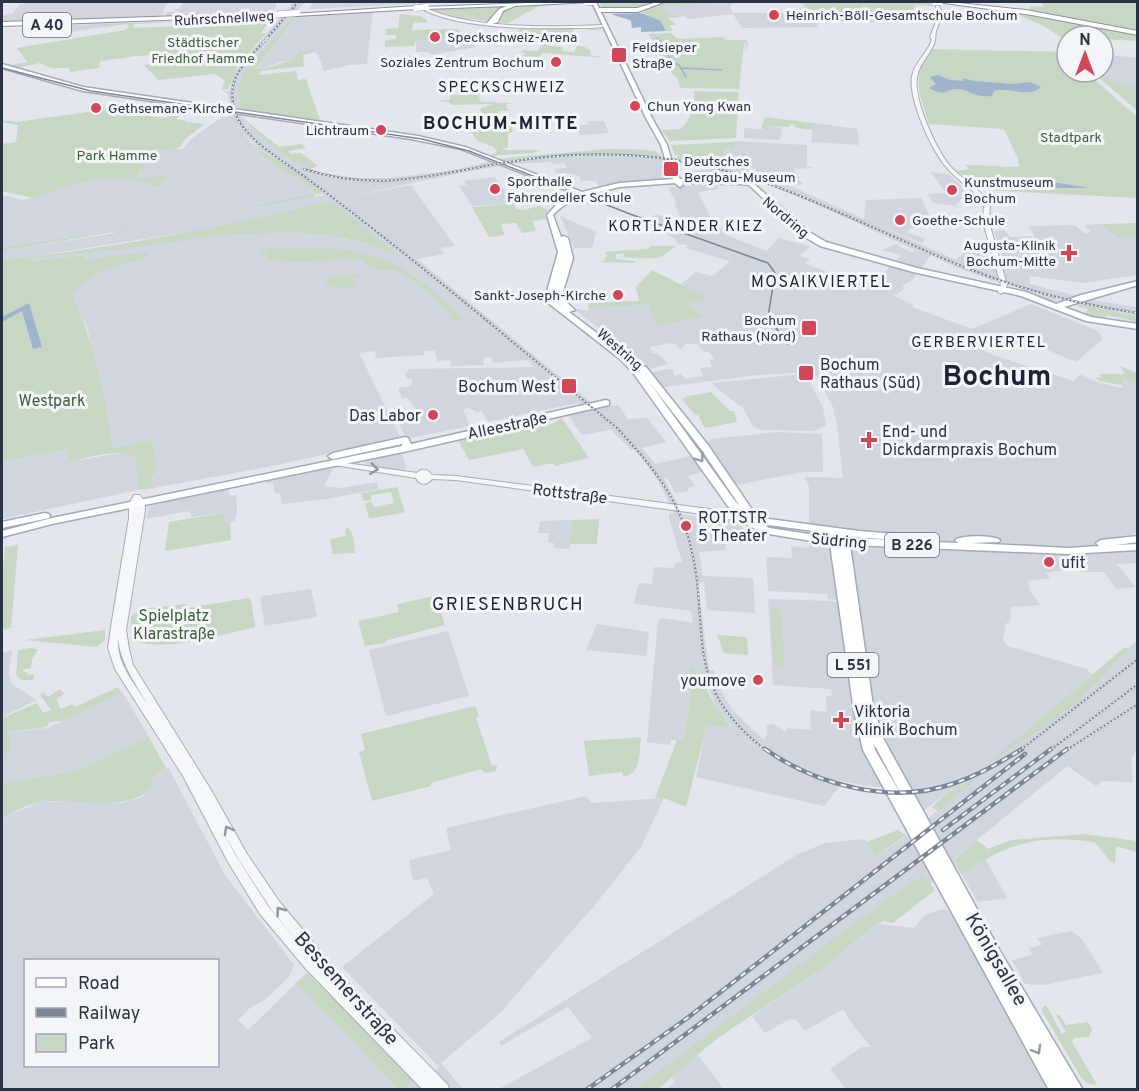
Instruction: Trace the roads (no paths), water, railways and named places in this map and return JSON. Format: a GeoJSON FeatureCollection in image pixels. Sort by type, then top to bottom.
{"type":"FeatureCollection","features":[{"type":"Feature","properties":{"kind":"highway"},"geometry":{"type":"LineString","coordinates":[[415,5],[468,2]]}},
{"type":"Feature","properties":{"kind":"highway"},"geometry":{"type":"LineString","coordinates":[[483,2],[496,2]]}},
{"type":"Feature","properties":{"kind":"highway"},"geometry":{"type":"LineString","coordinates":[[426,7],[496,2]]}},
{"type":"Feature","properties":{"kind":"highway","name":"Ruhrschnellweg"},"geometry":{"type":"LineString","coordinates":[[91,22],[297,14],[415,5],[426,7],[555,2]]}},
{"type":"Feature","properties":{"kind":"highway"},"geometry":{"type":"LineString","coordinates":[[426,7],[591,2]]}},
{"type":"Feature","properties":{"kind":"highway"},"geometry":{"type":"LineString","coordinates":[[641,2],[648,5],[645,9]]}},
{"type":"Feature","properties":{"kind":"highway"},"geometry":{"type":"LineString","coordinates":[[603,23],[611,12],[645,9],[661,2]]}},
{"type":"Feature","properties":{"kind":"highway"},"geometry":{"type":"LineString","coordinates":[[937,2],[1025,12],[1137,32]]}},
{"type":"Feature","properties":{"kind":"highway"},"geometry":{"type":"LineString","coordinates":[[947,2],[1077,20],[1137,32]]}},
{"type":"Feature","properties":{"kind":"highway"},"geometry":{"type":"LineString","coordinates":[[497,21],[505,7],[528,3]]}},
{"type":"Feature","properties":{"kind":"highway","name":"Ruhrschnellweg"},"geometry":{"type":"LineString","coordinates":[[426,7],[528,3]]}},
{"type":"Feature","properties":{"kind":"highway"},"geometry":{"type":"LineString","coordinates":[[477,6],[494,9],[497,21]]}},
{"type":"Feature","properties":{"kind":"highway"},"geometry":{"type":"LineString","coordinates":[[189,16],[255,15]]}},
{"type":"Feature","properties":{"kind":"highway","name":"Ruhrschnellweg"},"geometry":{"type":"LineString","coordinates":[[91,22],[269,15]]}},
{"type":"Feature","properties":{"kind":"highway","name":"A 40"},"geometry":{"type":"LineString","coordinates":[[2,25],[91,22]]}},
{"type":"Feature","properties":{"kind":"main road"},"geometry":{"type":"LineString","coordinates":[[591,2],[664,145],[678,181]]}},
{"type":"Feature","properties":{"kind":"main road"},"geometry":{"type":"LineString","coordinates":[[591,2],[603,23]]}},
{"type":"Feature","properties":{"kind":"main road"},"geometry":{"type":"LineString","coordinates":[[2,67],[58,84],[178,103]]}},
{"type":"Feature","properties":{"kind":"main road"},"geometry":{"type":"LineString","coordinates":[[108,93],[418,138],[460,147],[585,196]]}},
{"type":"Feature","properties":{"kind":"main road","name":"Nordring"},"geometry":{"type":"LineString","coordinates":[[555,211],[572,199],[613,188],[678,181],[729,179],[748,183],[806,234],[822,244],[916,270],[1002,290],[1054,307]]}},
{"type":"Feature","properties":{"kind":"main road","name":"Nordring"},"geometry":{"type":"LineString","coordinates":[[555,211],[610,186],[678,181],[725,182],[743,185],[813,244],[914,272],[1002,290]]}},
{"type":"Feature","properties":{"kind":"main road"},"geometry":{"type":"LineString","coordinates":[[568,189],[572,199]]}},
{"type":"Feature","properties":{"kind":"main road","name":"Westring"},"geometry":{"type":"LineString","coordinates":[[555,211],[550,217],[563,243],[565,263],[554,298],[561,301],[571,314],[623,357],[698,439],[747,510],[760,520]]}},
{"type":"Feature","properties":{"kind":"main road"},"geometry":{"type":"LineString","coordinates":[[1054,307],[1137,285]]}},
{"type":"Feature","properties":{"kind":"main road"},"geometry":{"type":"LineString","coordinates":[[1054,307],[1057,304],[1069,303]]}},
{"type":"Feature","properties":{"kind":"main road"},"geometry":{"type":"LineString","coordinates":[[1069,303],[1078,315]]}},
{"type":"Feature","properties":{"kind":"main road"},"geometry":{"type":"LineString","coordinates":[[1054,307],[1121,327]]}},
{"type":"Feature","properties":{"kind":"main road"},"geometry":{"type":"LineString","coordinates":[[1054,307],[1088,322],[1137,329]]}},
{"type":"Feature","properties":{"kind":"main road","name":"Westring"},"geometry":{"type":"LineString","coordinates":[[655,392],[744,518]]}},
{"type":"Feature","properties":{"kind":"main road","name":"Alleestraße"},"geometry":{"type":"LineString","coordinates":[[2,534],[137,501],[606,403]]}},
{"type":"Feature","properties":{"kind":"main road"},"geometry":{"type":"LineString","coordinates":[[687,440],[698,439]]}},
{"type":"Feature","properties":{"kind":"main road","name":"Alleestraße"},"geometry":{"type":"LineString","coordinates":[[315,463],[331,463],[406,444]]}},
{"type":"Feature","properties":{"kind":"main road","name":"Alleestraße"},"geometry":{"type":"LineString","coordinates":[[2,525],[137,501]]}},
{"type":"Feature","properties":{"kind":"main road","name":"Südring"},"geometry":{"type":"LineString","coordinates":[[744,518],[771,532],[1039,546],[1092,551],[1137,547]]}},
{"type":"Feature","properties":{"kind":"main road","name":"Südring"},"geometry":{"type":"LineString","coordinates":[[760,520],[839,536]]}},
{"type":"Feature","properties":{"kind":"main road","name":"L 551"},"geometry":{"type":"LineString","coordinates":[[839,536],[867,706],[871,736],[869,750],[919,829]]}},
{"type":"Feature","properties":{"kind":"main road","name":"Südring"},"geometry":{"type":"LineString","coordinates":[[1039,546],[1137,539]]}},
{"type":"Feature","properties":{"kind":"main road","name":"Südring"},"geometry":{"type":"LineString","coordinates":[[1092,551],[1104,543]]}},
{"type":"Feature","properties":{"kind":"main road","name":"Königsallee"},"geometry":{"type":"LineString","coordinates":[[919,829],[1058,1089]]}},
{"type":"Feature","properties":{"kind":"main road","name":"Königsallee"},"geometry":{"type":"LineString","coordinates":[[919,829],[1075,1089]]}},
{"type":"Feature","properties":{"kind":"street"},"geometry":{"type":"LineString","coordinates":[[937,2],[941,14],[929,48],[916,70],[914,83],[931,141],[948,167],[987,202],[986,224],[997,256],[1002,290]]}},
{"type":"Feature","properties":{"kind":"street"},"geometry":{"type":"LineString","coordinates":[[415,5],[431,12],[470,21],[497,21],[534,26],[593,26],[603,23]]}},
{"type":"Feature","properties":{"kind":"street"},"geometry":{"type":"LineString","coordinates":[[593,26],[603,23]]}},
{"type":"Feature","properties":{"kind":"street","name":"Rottstraße"},"geometry":{"type":"LineString","coordinates":[[331,463],[418,476],[424,480],[430,477],[456,478],[760,520]]}},
{"type":"Feature","properties":{"kind":"street","name":"Bessemerstraße"},"geometry":{"type":"LineString","coordinates":[[137,501],[114,627],[120,669],[203,794],[253,883],[264,910],[291,944],[432,1089]]}},
{"type":"Feature","properties":{"kind":"street","name":"Bessemerstraße"},"geometry":{"type":"LineString","coordinates":[[253,883],[335,978],[443,1089]]}},
{"type":"Feature","properties":{"kind":"water"},"geometry":{"type":"Polygon","coordinates":[[[640,13],[660,20],[666,31],[641,32],[641,27],[632,28],[631,21],[611,14],[640,13]]]}},
{"type":"Feature","properties":{"kind":"water"},"geometry":{"type":"Polygon","coordinates":[[[938,75],[950,80],[964,81],[963,78],[1011,84],[1030,82],[1041,87],[1030,92],[994,91],[992,96],[980,96],[958,89],[939,92],[929,88],[936,84],[930,77],[938,75]]]}},
{"type":"Feature","properties":{"kind":"water"},"geometry":{"type":"Polygon","coordinates":[[[984,181],[1058,183],[1090,188],[996,188],[984,181]]]}},
{"type":"Feature","properties":{"kind":"water"},"geometry":{"type":"Polygon","coordinates":[[[29,303],[42,347],[33,349],[22,311],[2,322],[2,317],[29,303]]]}},
{"type":"Feature","properties":{"kind":"waterway"},"geometry":{"type":"LineString","coordinates":[[656,38],[669,49],[668,55],[673,63],[679,65],[686,77]]}},
{"type":"Feature","properties":{"kind":"waterway"},"geometry":{"type":"LineString","coordinates":[[681,68],[721,70]]}},
{"type":"Feature","properties":{"kind":"tram line"},"geometry":{"type":"LineString","coordinates":[[2,68],[91,91],[422,139],[469,151],[630,214],[768,263],[775,273],[768,317],[788,344]]}},
{"type":"Feature","properties":{"kind":"railway"},"geometry":{"type":"LineString","coordinates":[[262,44],[298,2]]}},
{"type":"Feature","properties":{"kind":"railway"},"geometry":{"type":"LineString","coordinates":[[267,38],[245,63],[235,80],[232,100],[239,122],[256,141],[387,239],[617,428],[638,452],[667,490],[687,533],[695,565],[703,650],[709,676],[720,701],[738,726],[767,751]]}},
{"type":"Feature","properties":{"kind":"railway"},"geometry":{"type":"LineString","coordinates":[[304,169],[333,177],[387,180],[440,175],[522,160],[560,156],[618,155],[676,160],[714,168],[786,190],[959,265],[1003,281],[1070,300],[1138,313]]}},
{"type":"Feature","properties":{"kind":"railway"},"geometry":{"type":"LineString","coordinates":[[1020,750],[1138,659]]}},
{"type":"Feature","properties":{"kind":"railway"},"geometry":{"type":"LineString","coordinates":[[1049,751],[1138,684]]}},
{"type":"Feature","properties":{"kind":"railway"},"geometry":{"type":"LineString","coordinates":[[1065,751],[1138,704]]}},
{"type":"Feature","properties":{"kind":"railway"},"geometry":{"type":"LineString","coordinates":[[765,749],[807,773],[855,788],[879,792],[929,790],[952,784],[988,769],[1020,750]]}},
{"type":"Feature","properties":{"kind":"railway"},"geometry":{"type":"LineString","coordinates":[[943,830],[1051,749]]}},
{"type":"Feature","properties":{"kind":"railway"},"geometry":{"type":"LineString","coordinates":[[611,1090],[1067,749]]}},
{"type":"Feature","properties":{"kind":"railway"},"geometry":{"type":"LineString","coordinates":[[586,1090],[686,1019],[1025,754]]}},
{"type":"Feature","properties":{"kind":"place","name":"Heinrich-Böll-Gesamtschule Bochum"},"geometry":{"type":"Point","coordinates":[774,15]}},
{"type":"Feature","properties":{"kind":"place","name":"Speckschweiz-Arena"},"geometry":{"type":"Point","coordinates":[435,37]}},
{"type":"Feature","properties":{"kind":"place","name":"Feldsieper Straße"},"geometry":{"type":"Point","coordinates":[619,55]}},
{"type":"Feature","properties":{"kind":"place","name":"Soziales Zentrum Bochum"},"geometry":{"type":"Point","coordinates":[556,62]}},
{"type":"Feature","properties":{"kind":"place","name":"Chun Yong Kwan"},"geometry":{"type":"Point","coordinates":[635,106]}},
{"type":"Feature","properties":{"kind":"place","name":"Gethsemane-Kirche"},"geometry":{"type":"Point","coordinates":[96,108]}},
{"type":"Feature","properties":{"kind":"place","name":"Lichtraum"},"geometry":{"type":"Point","coordinates":[381,130]}},
{"type":"Feature","properties":{"kind":"place","name":"Deutsches Bergbau-Museum"},"geometry":{"type":"Point","coordinates":[671,169]}},
{"type":"Feature","properties":{"kind":"place","name":"Sporthalle Fahrendeller Schule"},"geometry":{"type":"Point","coordinates":[495,189]}},
{"type":"Feature","properties":{"kind":"place","name":"Kunstmuseum Bochum"},"geometry":{"type":"Point","coordinates":[952,190]}},
{"type":"Feature","properties":{"kind":"place","name":"Goethe-Schule"},"geometry":{"type":"Point","coordinates":[900,220]}},
{"type":"Feature","properties":{"kind":"place","name":"Augusta-Klinik Bochum-Mitte"},"geometry":{"type":"Point","coordinates":[1069,253]}},
{"type":"Feature","properties":{"kind":"place","name":"Sankt-Joseph-Kirche"},"geometry":{"type":"Point","coordinates":[618,295]}},
{"type":"Feature","properties":{"kind":"place","name":"Bochum Rathaus (Nord)"},"geometry":{"type":"Point","coordinates":[809,328]}},
{"type":"Feature","properties":{"kind":"place","name":"Bochum Rathaus (Süd)"},"geometry":{"type":"Point","coordinates":[806,373]}},
{"type":"Feature","properties":{"kind":"place","name":"Bochum West"},"geometry":{"type":"Point","coordinates":[569,386]}},
{"type":"Feature","properties":{"kind":"place","name":"Das Labor"},"geometry":{"type":"Point","coordinates":[433,415]}},
{"type":"Feature","properties":{"kind":"place","name":"End- und Dickdarmpraxis Bochum"},"geometry":{"type":"Point","coordinates":[869,440]}},
{"type":"Feature","properties":{"kind":"place","name":"ROTTSTR 5 Theater"},"geometry":{"type":"Point","coordinates":[686,526]}},
{"type":"Feature","properties":{"kind":"place","name":"ufit"},"geometry":{"type":"Point","coordinates":[1049,562]}},
{"type":"Feature","properties":{"kind":"place","name":"youmove"},"geometry":{"type":"Point","coordinates":[758,680]}},
{"type":"Feature","properties":{"kind":"place","name":"Viktoria Klinik Bochum"},"geometry":{"type":"Point","coordinates":[841,720]}},
{"type":"Feature","properties":{"kind":"district","name":"SPECKSCHWEIZ"},"geometry":{"type":"Point","coordinates":[502,87]}},
{"type":"Feature","properties":{"kind":"district","name":"BOCHUM-MITTE"},"geometry":{"type":"Point","coordinates":[501,123]}},
{"type":"Feature","properties":{"kind":"district","name":"KORTLÄNDER KIEZ"},"geometry":{"type":"Point","coordinates":[686,226]}},
{"type":"Feature","properties":{"kind":"district","name":"MOSAIKVIERTEL"},"geometry":{"type":"Point","coordinates":[821,281]}},
{"type":"Feature","properties":{"kind":"district","name":"GERBERVIERTEL"},"geometry":{"type":"Point","coordinates":[979,342]}},
{"type":"Feature","properties":{"kind":"district","name":"Bochum"},"geometry":{"type":"Point","coordinates":[997,375]}},
{"type":"Feature","properties":{"kind":"district","name":"GRIESENBRUCH"},"geometry":{"type":"Point","coordinates":[508,604]}},
{"type":"Feature","properties":{"kind":"park label","name":"Städtischer Friedhof Hamme"},"geometry":{"type":"Point","coordinates":[203,50]}},
{"type":"Feature","properties":{"kind":"park label","name":"Stadtpark"},"geometry":{"type":"Point","coordinates":[1071,137]}},
{"type":"Feature","properties":{"kind":"park label","name":"Park Hamme"},"geometry":{"type":"Point","coordinates":[117,155]}},
{"type":"Feature","properties":{"kind":"park label","name":"Westpark"},"geometry":{"type":"Point","coordinates":[52,400]}},
{"type":"Feature","properties":{"kind":"park label","name":"Spielplatz Klarastraße"},"geometry":{"type":"Point","coordinates":[174,624]}}]}
